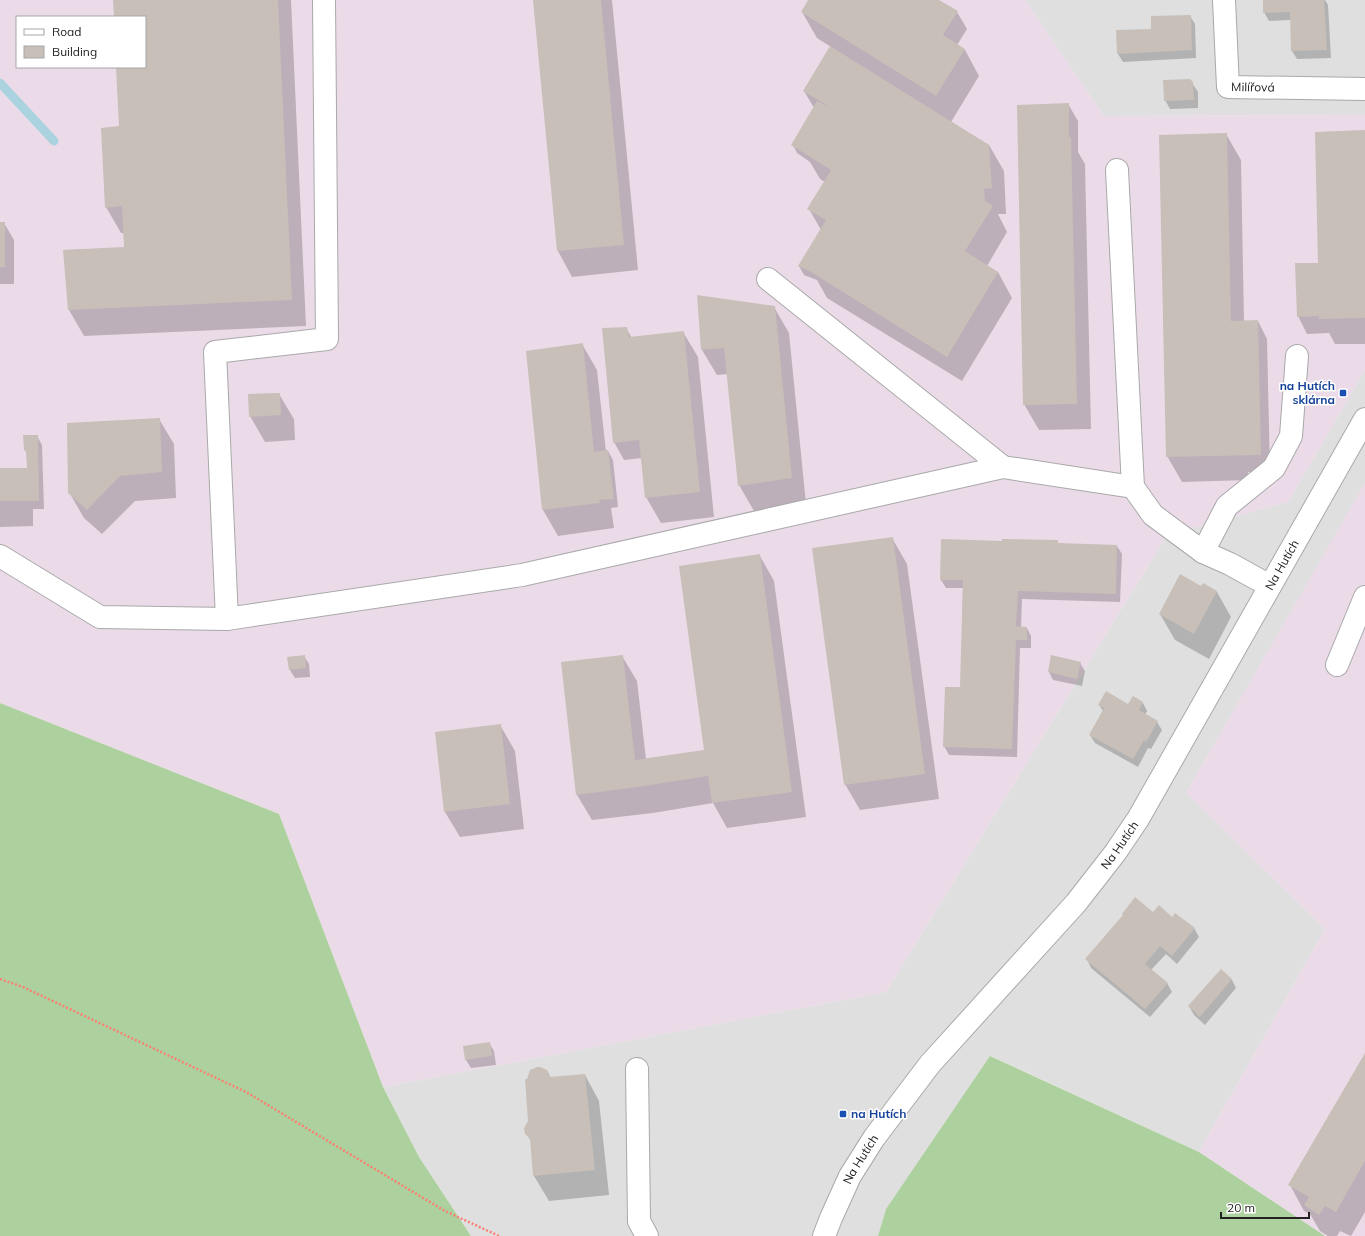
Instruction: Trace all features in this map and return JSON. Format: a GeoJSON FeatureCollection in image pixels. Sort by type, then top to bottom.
{"type":"FeatureCollection","features":[{"type":"Feature","properties":{"kind":"street"},"geometry":{"type":"LineString","coordinates":[[227,619],[215,352],[327,339],[324,0]]}},
{"type":"Feature","properties":{"kind":"street","name":"Milířová"},"geometry":{"type":"LineString","coordinates":[[1224,0],[1228,87],[1365,89]]}},
{"type":"Feature","properties":{"kind":"street"},"geometry":{"type":"LineString","coordinates":[[1117,170],[1133,487],[1153,515],[1203,552],[1230,564],[1270,586]]}},
{"type":"Feature","properties":{"kind":"street"},"geometry":{"type":"LineString","coordinates":[[768,279],[1003,467]]}},
{"type":"Feature","properties":{"kind":"street"},"geometry":{"type":"LineString","coordinates":[[1203,552],[1227,506],[1274,468],[1291,436],[1297,356]]}},
{"type":"Feature","properties":{"kind":"street","name":"Na Hutích"},"geometry":{"type":"LineString","coordinates":[[824,1236],[850,1176],[878,1132],[930,1064],[1076,903],[1115,853],[1138,819],[1365,418]]}},
{"type":"Feature","properties":{"kind":"street"},"geometry":{"type":"LineString","coordinates":[[0,556],[100,617],[227,619],[522,575],[1003,467],[1133,487]]}},
{"type":"Feature","properties":{"kind":"street"},"geometry":{"type":"LineString","coordinates":[[1337,665],[1365,597]]}},
{"type":"Feature","properties":{"kind":"street"},"geometry":{"type":"LineString","coordinates":[[637,1069],[639,1221],[648,1236]]}},
{"type":"Feature","properties":{"kind":"path"},"geometry":{"type":"LineString","coordinates":[[0,979],[23,987],[246,1092],[445,1211],[499,1236]]}},
{"type":"Feature","properties":{"kind":"shaded area"},"geometry":{"type":"Polygon","coordinates":[[[0,0],[1025,0],[1104,116],[1365,115],[1365,370],[1288,502],[1167,535],[886,992],[383,1087],[279,814],[0,703],[0,0]]]}},
{"type":"Feature","properties":{"kind":"shaded area"},"geometry":{"type":"Polygon","coordinates":[[[1025,0],[1365,0],[1365,115],[1104,116],[1025,0]]]}},
{"type":"Feature","properties":{"kind":"shaded area"},"geometry":{"type":"Polygon","coordinates":[[[1365,370],[1365,484],[1186,793],[1325,929],[1199,1152],[991,1056],[886,1209],[878,1236],[471,1236],[419,1157],[383,1087],[886,992],[1167,535],[1288,502],[1365,370]]]}},
{"type":"Feature","properties":{"kind":"shaded area"},"geometry":{"type":"Polygon","coordinates":[[[1365,483],[1365,1236],[1325,1236],[1199,1152],[1325,929],[1186,793],[1365,483]]]}},
{"type":"Feature","properties":{"kind":"green space"},"geometry":{"type":"Polygon","coordinates":[[[0,703],[279,814],[383,1087],[419,1157],[471,1236],[0,1236],[0,703]]]}},
{"type":"Feature","properties":{"kind":"green space"},"geometry":{"type":"Polygon","coordinates":[[[990,1056],[1199,1152],[1325,1236],[878,1236],[886,1209],[990,1056]]]}},
{"type":"Feature","properties":{"kind":"building"},"geometry":{"type":"Polygon","coordinates":[[[113,0],[278,0],[292,300],[68,310],[63,250],[124,247],[122,206],[105,208],[101,128],[119,126],[116,68],[146,68],[146,16],[114,16],[113,0]]]}},
{"type":"Feature","properties":{"kind":"building"},"geometry":{"type":"Polygon","coordinates":[[[533,0],[601,0],[624,245],[557,251],[533,0]]]}},
{"type":"Feature","properties":{"kind":"building"},"geometry":{"type":"Polygon","coordinates":[[[808,0],[939,0],[958,11],[943,35],[965,49],[936,96],[801,12],[808,0]]]}},
{"type":"Feature","properties":{"kind":"building"},"geometry":{"type":"Polygon","coordinates":[[[1263,0],[1324,0],[1327,50],[1291,51],[1290,12],[1263,13],[1263,0]]]}},
{"type":"Feature","properties":{"kind":"building"},"geometry":{"type":"Polygon","coordinates":[[[1191,15],[1192,50],[1117,54],[1116,30],[1151,29],[1151,16],[1191,15]]]}},
{"type":"Feature","properties":{"kind":"building"},"geometry":{"type":"Polygon","coordinates":[[[830,46],[989,145],[992,188],[984,189],[985,201],[993,206],[965,251],[998,272],[947,357],[811,272],[798,266],[826,220],[807,209],[831,170],[791,145],[817,101],[830,107],[803,91],[830,46]]]}},
{"type":"Feature","properties":{"kind":"building"},"geometry":{"type":"Polygon","coordinates":[[[1190,79],[1193,82],[1194,100],[1164,101],[1163,80],[1190,79]]]}},
{"type":"Feature","properties":{"kind":"building"},"geometry":{"type":"Polygon","coordinates":[[[1069,103],[1077,404],[1023,405],[1017,105],[1069,103]]]}},
{"type":"Feature","properties":{"kind":"building"},"geometry":{"type":"Polygon","coordinates":[[[1365,130],[1365,318],[1319,319],[1319,316],[1297,317],[1295,263],[1318,263],[1315,132],[1365,130]]]}},
{"type":"Feature","properties":{"kind":"building"},"geometry":{"type":"Polygon","coordinates":[[[1227,133],[1231,321],[1258,320],[1261,455],[1166,457],[1159,135],[1227,133]]]}},
{"type":"Feature","properties":{"kind":"building"},"geometry":{"type":"Polygon","coordinates":[[[0,222],[5,222],[5,267],[0,267],[0,222]]]}},
{"type":"Feature","properties":{"kind":"building"},"geometry":{"type":"Polygon","coordinates":[[[697,295],[775,306],[792,478],[738,486],[724,348],[701,350],[697,295]]]}},
{"type":"Feature","properties":{"kind":"building"},"geometry":{"type":"Polygon","coordinates":[[[627,327],[629,337],[684,331],[700,492],[645,498],[639,440],[613,443],[602,328],[627,327]]]}},
{"type":"Feature","properties":{"kind":"building"},"geometry":{"type":"Polygon","coordinates":[[[583,343],[594,452],[608,450],[614,499],[599,500],[600,503],[542,510],[526,351],[583,343]]]}},
{"type":"Feature","properties":{"kind":"building"},"geometry":{"type":"Polygon","coordinates":[[[280,393],[281,415],[249,417],[248,394],[280,393]]]}},
{"type":"Feature","properties":{"kind":"building"},"geometry":{"type":"Polygon","coordinates":[[[160,418],[162,472],[120,476],[87,510],[68,493],[67,423],[160,418]]]}},
{"type":"Feature","properties":{"kind":"building"},"geometry":{"type":"Polygon","coordinates":[[[23,435],[38,435],[39,501],[0,501],[0,468],[27,468],[23,435]]]}},
{"type":"Feature","properties":{"kind":"building"},"geometry":{"type":"Polygon","coordinates":[[[893,537],[925,774],[844,785],[812,548],[893,537]]]}},
{"type":"Feature","properties":{"kind":"building"},"geometry":{"type":"Polygon","coordinates":[[[941,539],[1002,541],[1002,539],[1058,540],[1058,543],[1117,545],[1116,594],[1018,591],[1016,626],[1027,627],[1027,640],[1016,640],[1012,749],[943,747],[945,687],[960,687],[963,580],[940,580],[941,539]]]}},
{"type":"Feature","properties":{"kind":"building"},"geometry":{"type":"Polygon","coordinates":[[[760,554],[792,792],[712,803],[708,776],[576,795],[561,662],[623,655],[635,760],[704,750],[679,566],[760,554]]]}},
{"type":"Feature","properties":{"kind":"building"},"geometry":{"type":"Polygon","coordinates":[[[1180,574],[1201,586],[1203,583],[1217,591],[1194,634],[1159,614],[1180,574]]]}},
{"type":"Feature","properties":{"kind":"building"},"geometry":{"type":"Polygon","coordinates":[[[305,655],[306,668],[289,670],[287,657],[305,655]]]}},
{"type":"Feature","properties":{"kind":"building"},"geometry":{"type":"Polygon","coordinates":[[[1051,655],[1081,662],[1077,679],[1048,672],[1051,655]]]}},
{"type":"Feature","properties":{"kind":"building"},"geometry":{"type":"Polygon","coordinates":[[[1106,691],[1128,704],[1133,696],[1143,702],[1139,710],[1158,721],[1146,742],[1144,740],[1133,759],[1089,735],[1104,708],[1098,705],[1106,691]]]}},
{"type":"Feature","properties":{"kind":"building"},"geometry":{"type":"Polygon","coordinates":[[[501,724],[510,804],[444,812],[435,732],[501,724]]]}},
{"type":"Feature","properties":{"kind":"building"},"geometry":{"type":"Polygon","coordinates":[[[1135,897],[1153,912],[1159,905],[1172,917],[1175,913],[1195,928],[1172,956],[1160,946],[1145,964],[1168,983],[1145,1009],[1085,959],[1123,915],[1122,914],[1135,897]]]}},
{"type":"Feature","properties":{"kind":"building"},"geometry":{"type":"Polygon","coordinates":[[[1221,969],[1232,979],[1200,1017],[1188,1006],[1221,969]]]}},
{"type":"Feature","properties":{"kind":"building"},"geometry":{"type":"Polygon","coordinates":[[[490,1042],[492,1056],[465,1060],[463,1046],[490,1042]]]}},
{"type":"Feature","properties":{"kind":"building"},"geometry":{"type":"Polygon","coordinates":[[[1365,1053],[1365,1161],[1336,1212],[1325,1206],[1319,1215],[1304,1205],[1309,1197],[1288,1185],[1365,1053]]]}},
{"type":"Feature","properties":{"kind":"building"},"geometry":{"type":"Polygon","coordinates":[[[537,1067],[547,1070],[550,1077],[585,1074],[595,1170],[533,1176],[530,1138],[525,1134],[524,1128],[528,1121],[525,1079],[527,1079],[530,1070],[537,1067]]]}},
{"type":"Feature","properties":{"kind":"waterway"},"geometry":{"type":"LineString","coordinates":[[0,83],[54,141]]}},
{"type":"Feature","properties":{"kind":"place","name":"na Hutích sklárna"},"geometry":{"type":"Point","coordinates":[1343,393]}},
{"type":"Feature","properties":{"kind":"place","name":"na Hutích"},"geometry":{"type":"Point","coordinates":[843,1114]}}]}
